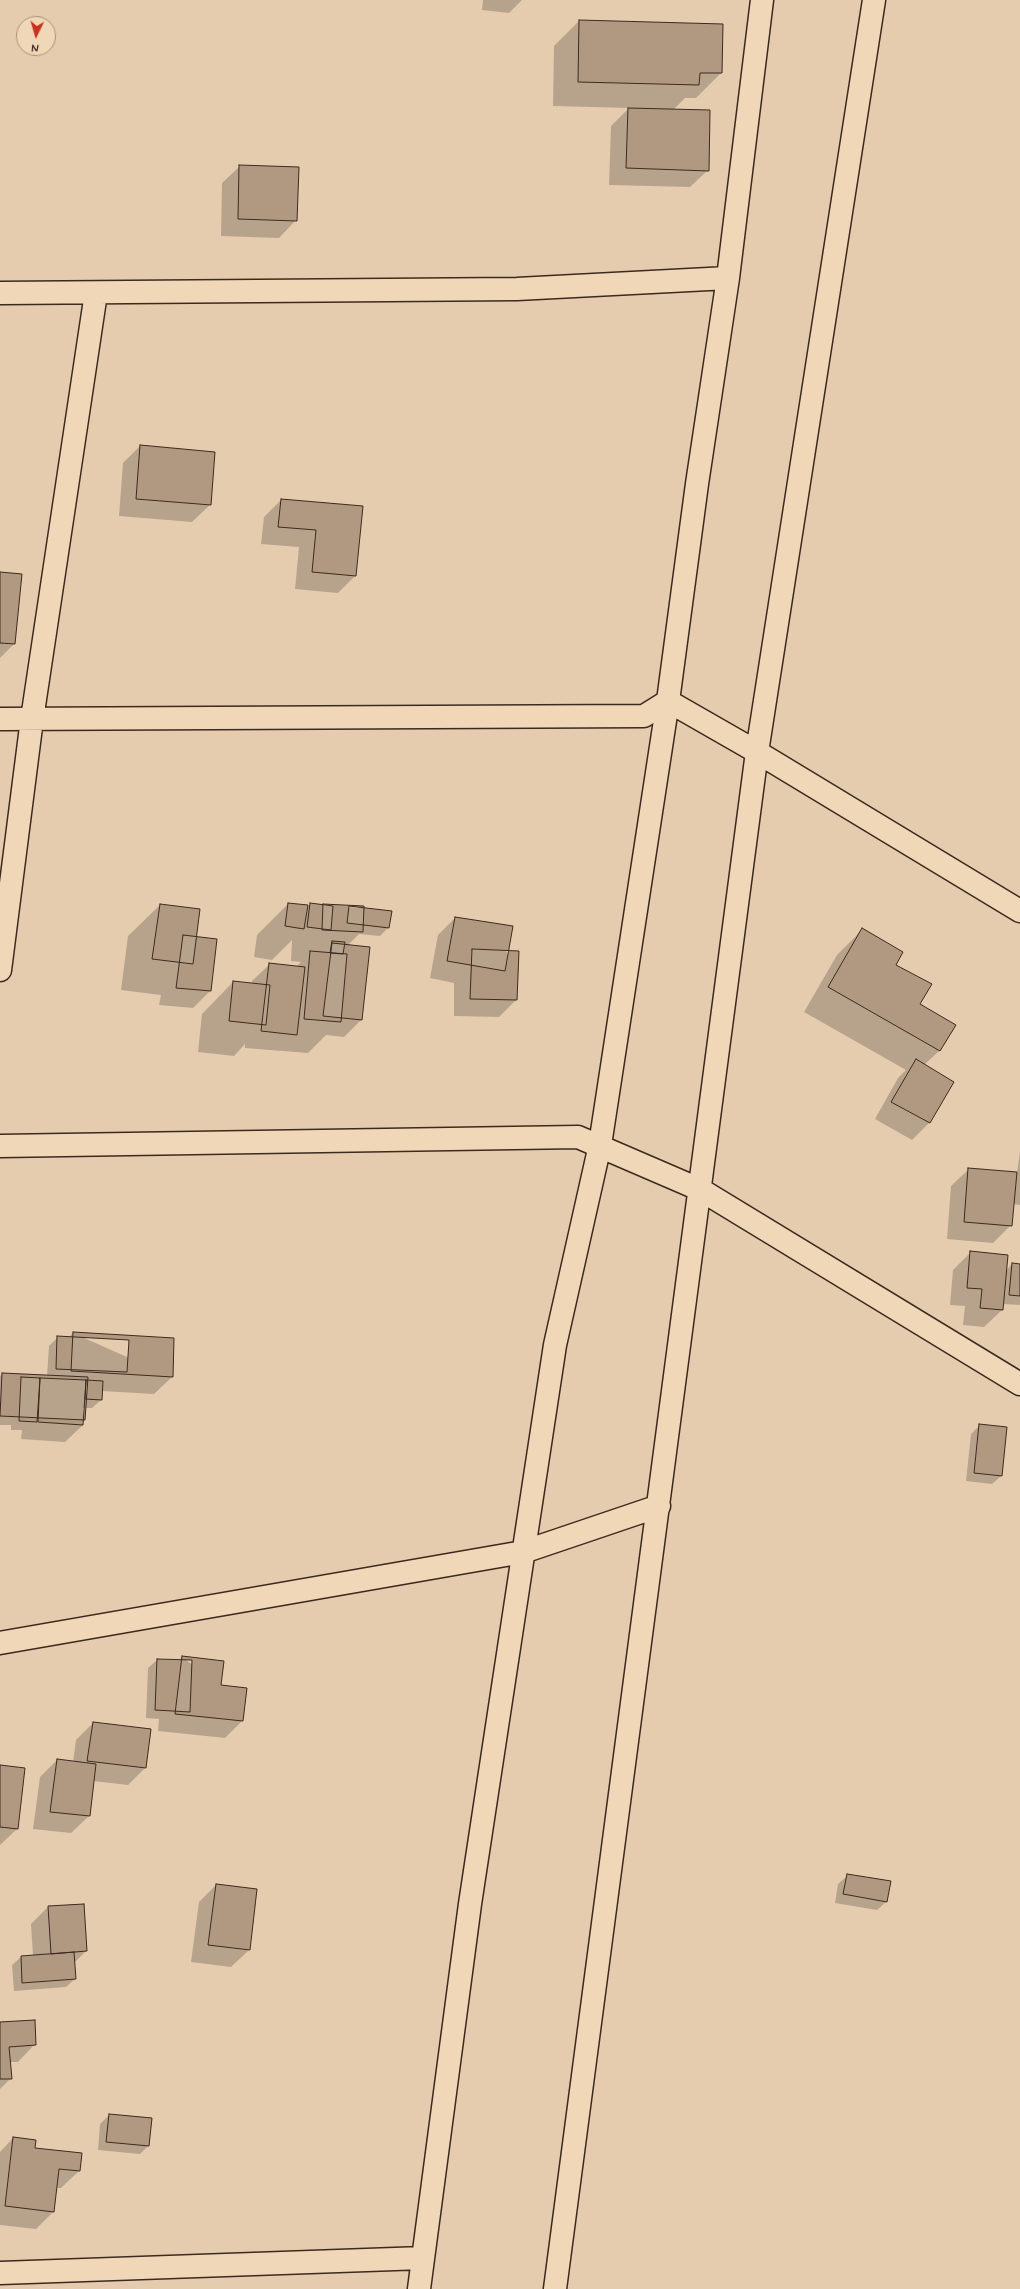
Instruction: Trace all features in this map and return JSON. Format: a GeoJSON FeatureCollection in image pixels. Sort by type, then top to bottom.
{"type":"FeatureCollection","features":[{"type":"Feature","properties":{"kind":"street"},"geometry":{"type":"LineString","coordinates":[[419,2289],[470,1904],[555,1345],[600,1145],[668,701],[696,484],[728,278],[762,0]]}},
{"type":"Feature","properties":{"kind":"street"},"geometry":{"type":"LineString","coordinates":[[555,2289],[758,752],[874,0]]}},
{"type":"Feature","properties":{"kind":"street"},"geometry":{"type":"LineString","coordinates":[[0,293],[517,289],[728,278]]}},
{"type":"Feature","properties":{"kind":"street"},"geometry":{"type":"LineString","coordinates":[[0,970],[32,719],[96,293]]}},
{"type":"Feature","properties":{"kind":"street"},"geometry":{"type":"LineString","coordinates":[[668,701],[758,752],[1020,911]]}},
{"type":"Feature","properties":{"kind":"street"},"geometry":{"type":"LineString","coordinates":[[0,719],[644,716],[668,701]]}},
{"type":"Feature","properties":{"kind":"street"},"geometry":{"type":"LineString","coordinates":[[0,1146],[578,1137],[600,1145],[701,1190],[1020,1384]]}},
{"type":"Feature","properties":{"kind":"street"},"geometry":{"type":"LineString","coordinates":[[0,1643],[523,1552],[659,1506]]}},
{"type":"Feature","properties":{"kind":"street"},"geometry":{"type":"LineString","coordinates":[[0,2273],[423,2258]]}},
{"type":"Feature","properties":{"kind":"building"},"geometry":{"type":"Polygon","coordinates":[[[579,20],[723,24],[722,73],[700,73],[699,85],[578,82],[579,20]]]}},
{"type":"Feature","properties":{"kind":"building"},"geometry":{"type":"Polygon","coordinates":[[[628,108],[710,110],[709,171],[626,168],[628,108]]]}},
{"type":"Feature","properties":{"kind":"building"},"geometry":{"type":"Polygon","coordinates":[[[239,165],[299,167],[297,221],[238,219],[239,165]]]}},
{"type":"Feature","properties":{"kind":"building"},"geometry":{"type":"Polygon","coordinates":[[[140,445],[215,452],[211,505],[136,499],[140,445]]]}},
{"type":"Feature","properties":{"kind":"building"},"geometry":{"type":"Polygon","coordinates":[[[281,499],[363,506],[356,576],[312,572],[316,530],[278,527],[281,499]]]}},
{"type":"Feature","properties":{"kind":"building"},"geometry":{"type":"Polygon","coordinates":[[[0,572],[22,574],[15,644],[0,643],[0,572]]]}},
{"type":"Feature","properties":{"kind":"building"},"geometry":{"type":"Polygon","coordinates":[[[288,903],[308,905],[304,929],[285,926],[288,903]]]}},
{"type":"Feature","properties":{"kind":"building"},"geometry":{"type":"Polygon","coordinates":[[[310,903],[333,906],[331,930],[307,927],[310,903]]]}},
{"type":"Feature","properties":{"kind":"building"},"geometry":{"type":"Polygon","coordinates":[[[160,904],[200,909],[193,964],[152,959],[160,904]]]}},
{"type":"Feature","properties":{"kind":"building"},"geometry":{"type":"Polygon","coordinates":[[[323,904],[364,906],[363,932],[322,930],[323,904]]]}},
{"type":"Feature","properties":{"kind":"building"},"geometry":{"type":"Polygon","coordinates":[[[349,906],[392,911],[389,928],[347,923],[349,906]]]}},
{"type":"Feature","properties":{"kind":"building"},"geometry":{"type":"Polygon","coordinates":[[[455,917],[513,926],[505,971],[447,961],[455,917]]]}},
{"type":"Feature","properties":{"kind":"building"},"geometry":{"type":"Polygon","coordinates":[[[862,928],[903,952],[896,965],[932,984],[920,1004],[956,1025],[940,1051],[828,987],[862,928]]]}},
{"type":"Feature","properties":{"kind":"building"},"geometry":{"type":"Polygon","coordinates":[[[183,935],[217,939],[211,991],[176,988],[183,935]]]}},
{"type":"Feature","properties":{"kind":"building"},"geometry":{"type":"Polygon","coordinates":[[[332,941],[345,942],[343,954],[330,953],[332,941]]]}},
{"type":"Feature","properties":{"kind":"building"},"geometry":{"type":"Polygon","coordinates":[[[332,943],[370,947],[362,1020],[323,1016],[332,943]]]}},
{"type":"Feature","properties":{"kind":"building"},"geometry":{"type":"Polygon","coordinates":[[[472,949],[519,951],[517,1000],[470,999],[472,949]]]}},
{"type":"Feature","properties":{"kind":"building"},"geometry":{"type":"Polygon","coordinates":[[[310,951],[347,954],[341,1022],[304,1019],[310,951]]]}},
{"type":"Feature","properties":{"kind":"building"},"geometry":{"type":"Polygon","coordinates":[[[269,963],[305,967],[297,1035],[261,1031],[269,963]]]}},
{"type":"Feature","properties":{"kind":"building"},"geometry":{"type":"Polygon","coordinates":[[[233,981],[270,985],[266,1025],[229,1021],[233,981]]]}},
{"type":"Feature","properties":{"kind":"building"},"geometry":{"type":"Polygon","coordinates":[[[916,1059],[954,1082],[930,1123],[891,1102],[916,1059]]]}},
{"type":"Feature","properties":{"kind":"building"},"geometry":{"type":"Polygon","coordinates":[[[968,1168],[1017,1172],[1012,1226],[964,1222],[968,1168]]]}},
{"type":"Feature","properties":{"kind":"building"},"geometry":{"type":"Polygon","coordinates":[[[970,1251],[1008,1255],[1003,1310],[980,1308],[982,1289],[967,1288],[970,1251]]]}},
{"type":"Feature","properties":{"kind":"building"},"geometry":{"type":"Polygon","coordinates":[[[1012,1263],[1020,1264],[1020,1296],[1009,1295],[1012,1263]]]}},
{"type":"Feature","properties":{"kind":"building"},"geometry":{"type":"Polygon","coordinates":[[[73,1332],[174,1338],[173,1377],[71,1371],[73,1332]]]}},
{"type":"Feature","properties":{"kind":"building"},"geometry":{"type":"Polygon","coordinates":[[[57,1336],[129,1340],[127,1372],[56,1369],[57,1336]]]}},
{"type":"Feature","properties":{"kind":"building"},"geometry":{"type":"Polygon","coordinates":[[[2,1373],[88,1377],[85,1420],[0,1416],[2,1373]]]}},
{"type":"Feature","properties":{"kind":"building"},"geometry":{"type":"Polygon","coordinates":[[[21,1377],[40,1378],[37,1422],[19,1421],[21,1377]]]}},
{"type":"Feature","properties":{"kind":"building"},"geometry":{"type":"Polygon","coordinates":[[[40,1378],[86,1380],[83,1425],[38,1422],[40,1378]]]}},
{"type":"Feature","properties":{"kind":"building"},"geometry":{"type":"Polygon","coordinates":[[[86,1380],[103,1381],[102,1400],[85,1399],[86,1380]]]}},
{"type":"Feature","properties":{"kind":"building"},"geometry":{"type":"Polygon","coordinates":[[[979,1424],[1007,1427],[1002,1476],[974,1473],[979,1424]]]}},
{"type":"Feature","properties":{"kind":"building"},"geometry":{"type":"Polygon","coordinates":[[[182,1656],[224,1661],[221,1685],[247,1688],[243,1721],[175,1714],[182,1656]]]}},
{"type":"Feature","properties":{"kind":"building"},"geometry":{"type":"Polygon","coordinates":[[[157,1659],[192,1660],[190,1712],[155,1710],[157,1659]]]}},
{"type":"Feature","properties":{"kind":"building"},"geometry":{"type":"Polygon","coordinates":[[[93,1722],[151,1729],[146,1768],[87,1761],[93,1722]]]}},
{"type":"Feature","properties":{"kind":"building"},"geometry":{"type":"Polygon","coordinates":[[[57,1759],[96,1764],[90,1816],[50,1812],[57,1759]]]}},
{"type":"Feature","properties":{"kind":"building"},"geometry":{"type":"Polygon","coordinates":[[[0,1765],[25,1768],[18,1829],[0,1827],[0,1765]]]}},
{"type":"Feature","properties":{"kind":"building"},"geometry":{"type":"Polygon","coordinates":[[[847,1874],[891,1881],[887,1902],[843,1894],[847,1874]]]}},
{"type":"Feature","properties":{"kind":"building"},"geometry":{"type":"Polygon","coordinates":[[[216,1884],[257,1889],[250,1950],[208,1945],[216,1884]]]}},
{"type":"Feature","properties":{"kind":"building"},"geometry":{"type":"Polygon","coordinates":[[[84,1904],[87,1951],[51,1954],[48,1906],[84,1904]]]}},
{"type":"Feature","properties":{"kind":"building"},"geometry":{"type":"Polygon","coordinates":[[[74,1952],[76,1979],[22,1983],[21,1956],[74,1952]]]}},
{"type":"Feature","properties":{"kind":"building"},"geometry":{"type":"Polygon","coordinates":[[[35,2020],[36,2045],[9,2047],[12,2079],[0,2079],[0,2022],[35,2020]]]}},
{"type":"Feature","properties":{"kind":"building"},"geometry":{"type":"Polygon","coordinates":[[[109,2114],[152,2118],[149,2146],[106,2142],[109,2114]]]}},
{"type":"Feature","properties":{"kind":"building"},"geometry":{"type":"Polygon","coordinates":[[[13,2137],[36,2140],[35,2148],[82,2153],[80,2171],[59,2169],[54,2212],[5,2206],[13,2137]]]}}]}
